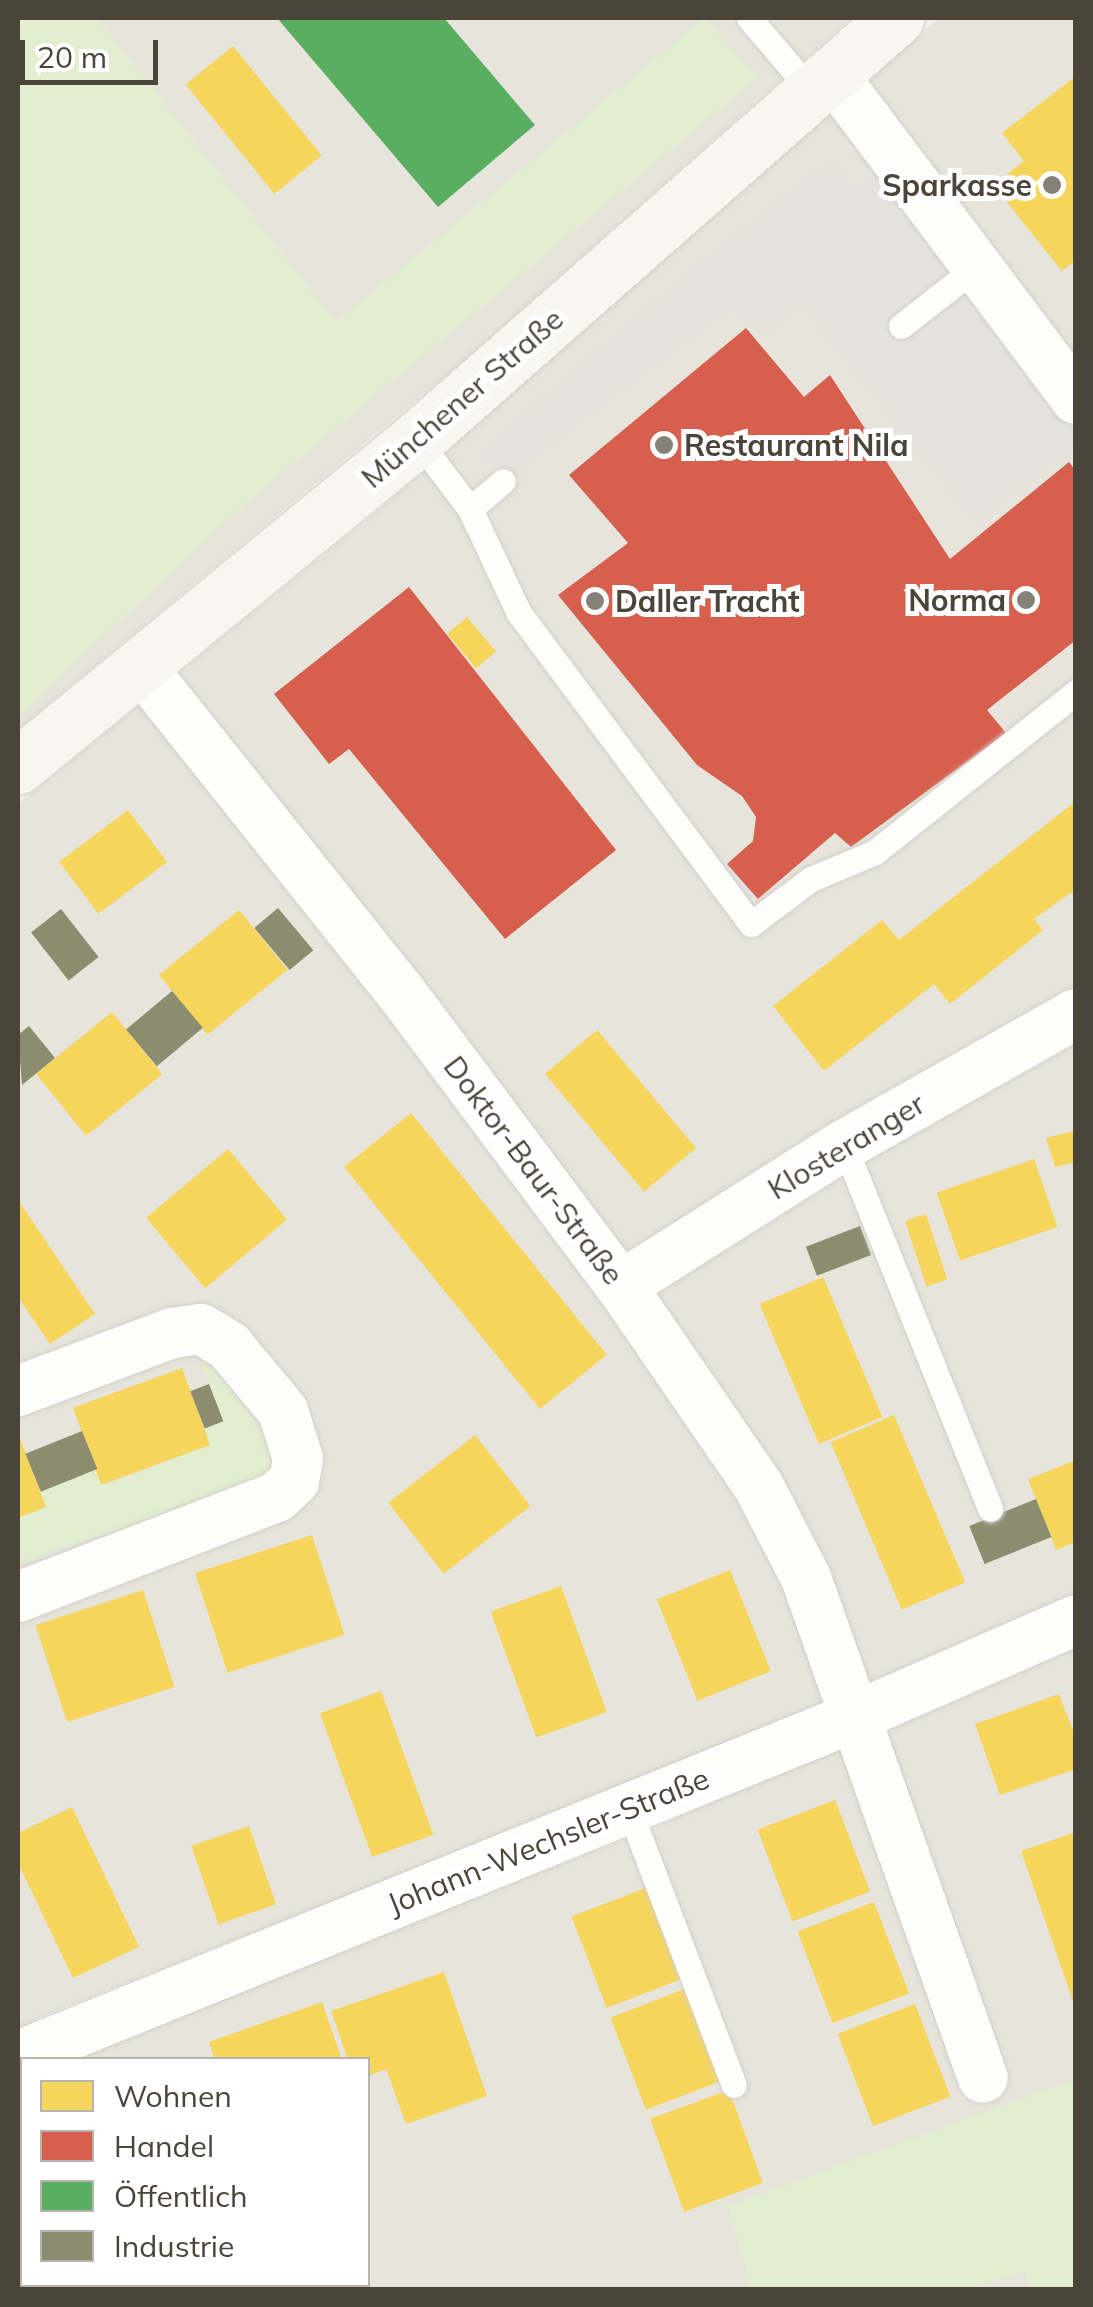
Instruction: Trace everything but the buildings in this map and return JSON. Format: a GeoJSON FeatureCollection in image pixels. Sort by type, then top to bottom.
{"type":"FeatureCollection","features":[{"type":"Feature","properties":{"kind":"main road","name":"Münchener Straße"},"geometry":{"type":"LineString","coordinates":[[18,766],[417,439],[896,18]]}},
{"type":"Feature","properties":{"kind":"street"},"geometry":{"type":"LineString","coordinates":[[823,84],[979,265],[1076,399]]}},
{"type":"Feature","properties":{"kind":"street","name":"Doktor-Baur-Straße"},"geometry":{"type":"LineString","coordinates":[[141,668],[400,992],[621,1286],[759,1487],[806,1578],[852,1718],[983,2078]]}},
{"type":"Feature","properties":{"kind":"street","name":"Klosteranger"},"geometry":{"type":"LineString","coordinates":[[621,1286],[844,1144],[1076,1014]]}},
{"type":"Feature","properties":{"kind":"street"},"geometry":{"type":"LineString","coordinates":[[18,1391],[172,1332],[201,1330],[230,1346],[283,1410],[298,1458],[294,1481],[277,1496],[18,1597]]}},
{"type":"Feature","properties":{"kind":"street","name":"Johann-Wechsler-Straße"},"geometry":{"type":"LineString","coordinates":[[19,2051],[630,1809],[1076,1620]]}},
{"type":"Feature","properties":{"kind":"lane"},"geometry":{"type":"LineString","coordinates":[[749,18],[823,84]]}},
{"type":"Feature","properties":{"kind":"lane"},"geometry":{"type":"LineString","coordinates":[[901,326],[979,265]]}},
{"type":"Feature","properties":{"kind":"lane"},"geometry":{"type":"LineString","coordinates":[[417,439],[470,510],[518,614],[751,924],[810,879],[874,852],[1076,692]]}},
{"type":"Feature","properties":{"kind":"lane"},"geometry":{"type":"LineString","coordinates":[[470,510],[504,481]]}},
{"type":"Feature","properties":{"kind":"lane"},"geometry":{"type":"LineString","coordinates":[[844,1144],[990,1509]]}},
{"type":"Feature","properties":{"kind":"lane"},"geometry":{"type":"LineString","coordinates":[[630,1809],[734,2085]]}},
{"type":"Feature","properties":{"kind":"shaded area"},"geometry":{"type":"Polygon","coordinates":[[[18,18],[851,18],[467,358],[18,729],[18,18]]]}},
{"type":"Feature","properties":{"kind":"shaded area"},"geometry":{"type":"Polygon","coordinates":[[[939,18],[1075,18],[1075,1609],[40,2017],[18,2032],[18,804],[374,514],[939,18]]]}},
{"type":"Feature","properties":{"kind":"shaded area"},"geometry":{"type":"Polygon","coordinates":[[[831,159],[855,189],[878,166],[1076,434],[1075,446],[976,525],[801,305],[762,338],[732,308],[503,481],[478,453],[692,268],[831,159]]]}},
{"type":"Feature","properties":{"kind":"shaded area"},"geometry":{"type":"Polygon","coordinates":[[[1075,1633],[1075,2289],[18,2289],[20,2185],[20,2287],[370,2287],[370,2057],[65,2057],[655,1828],[1075,1633]]]}},
{"type":"Feature","properties":{"kind":"green space"},"geometry":{"type":"Polygon","coordinates":[[[18,18],[97,18],[336,322],[705,18],[757,78],[246,503],[18,716],[18,18]]]}},
{"type":"Feature","properties":{"kind":"green space"},"geometry":{"type":"Polygon","coordinates":[[[196,1348],[211,1354],[268,1433],[274,1467],[265,1482],[108,1546],[90,1538],[18,1566],[18,1518],[46,1507],[40,1491],[97,1469],[104,1486],[210,1445],[204,1428],[223,1421],[196,1348]]]}},
{"type":"Feature","properties":{"kind":"green space"},"geometry":{"type":"Polygon","coordinates":[[[1075,2079],[1075,2289],[1031,2289],[1024,2271],[968,2289],[751,2289],[728,2206],[1075,2079]]]}},
{"type":"Feature","properties":{"kind":"place","name":"Sparkasse"},"geometry":{"type":"Point","coordinates":[1052,185]}},
{"type":"Feature","properties":{"kind":"place","name":"Restaurant Nila"},"geometry":{"type":"Point","coordinates":[664,445]}},
{"type":"Feature","properties":{"kind":"place","name":"Norma"},"geometry":{"type":"Point","coordinates":[1026,600]}},
{"type":"Feature","properties":{"kind":"place","name":"Daller Tracht"},"geometry":{"type":"Point","coordinates":[595,601]}}]}
